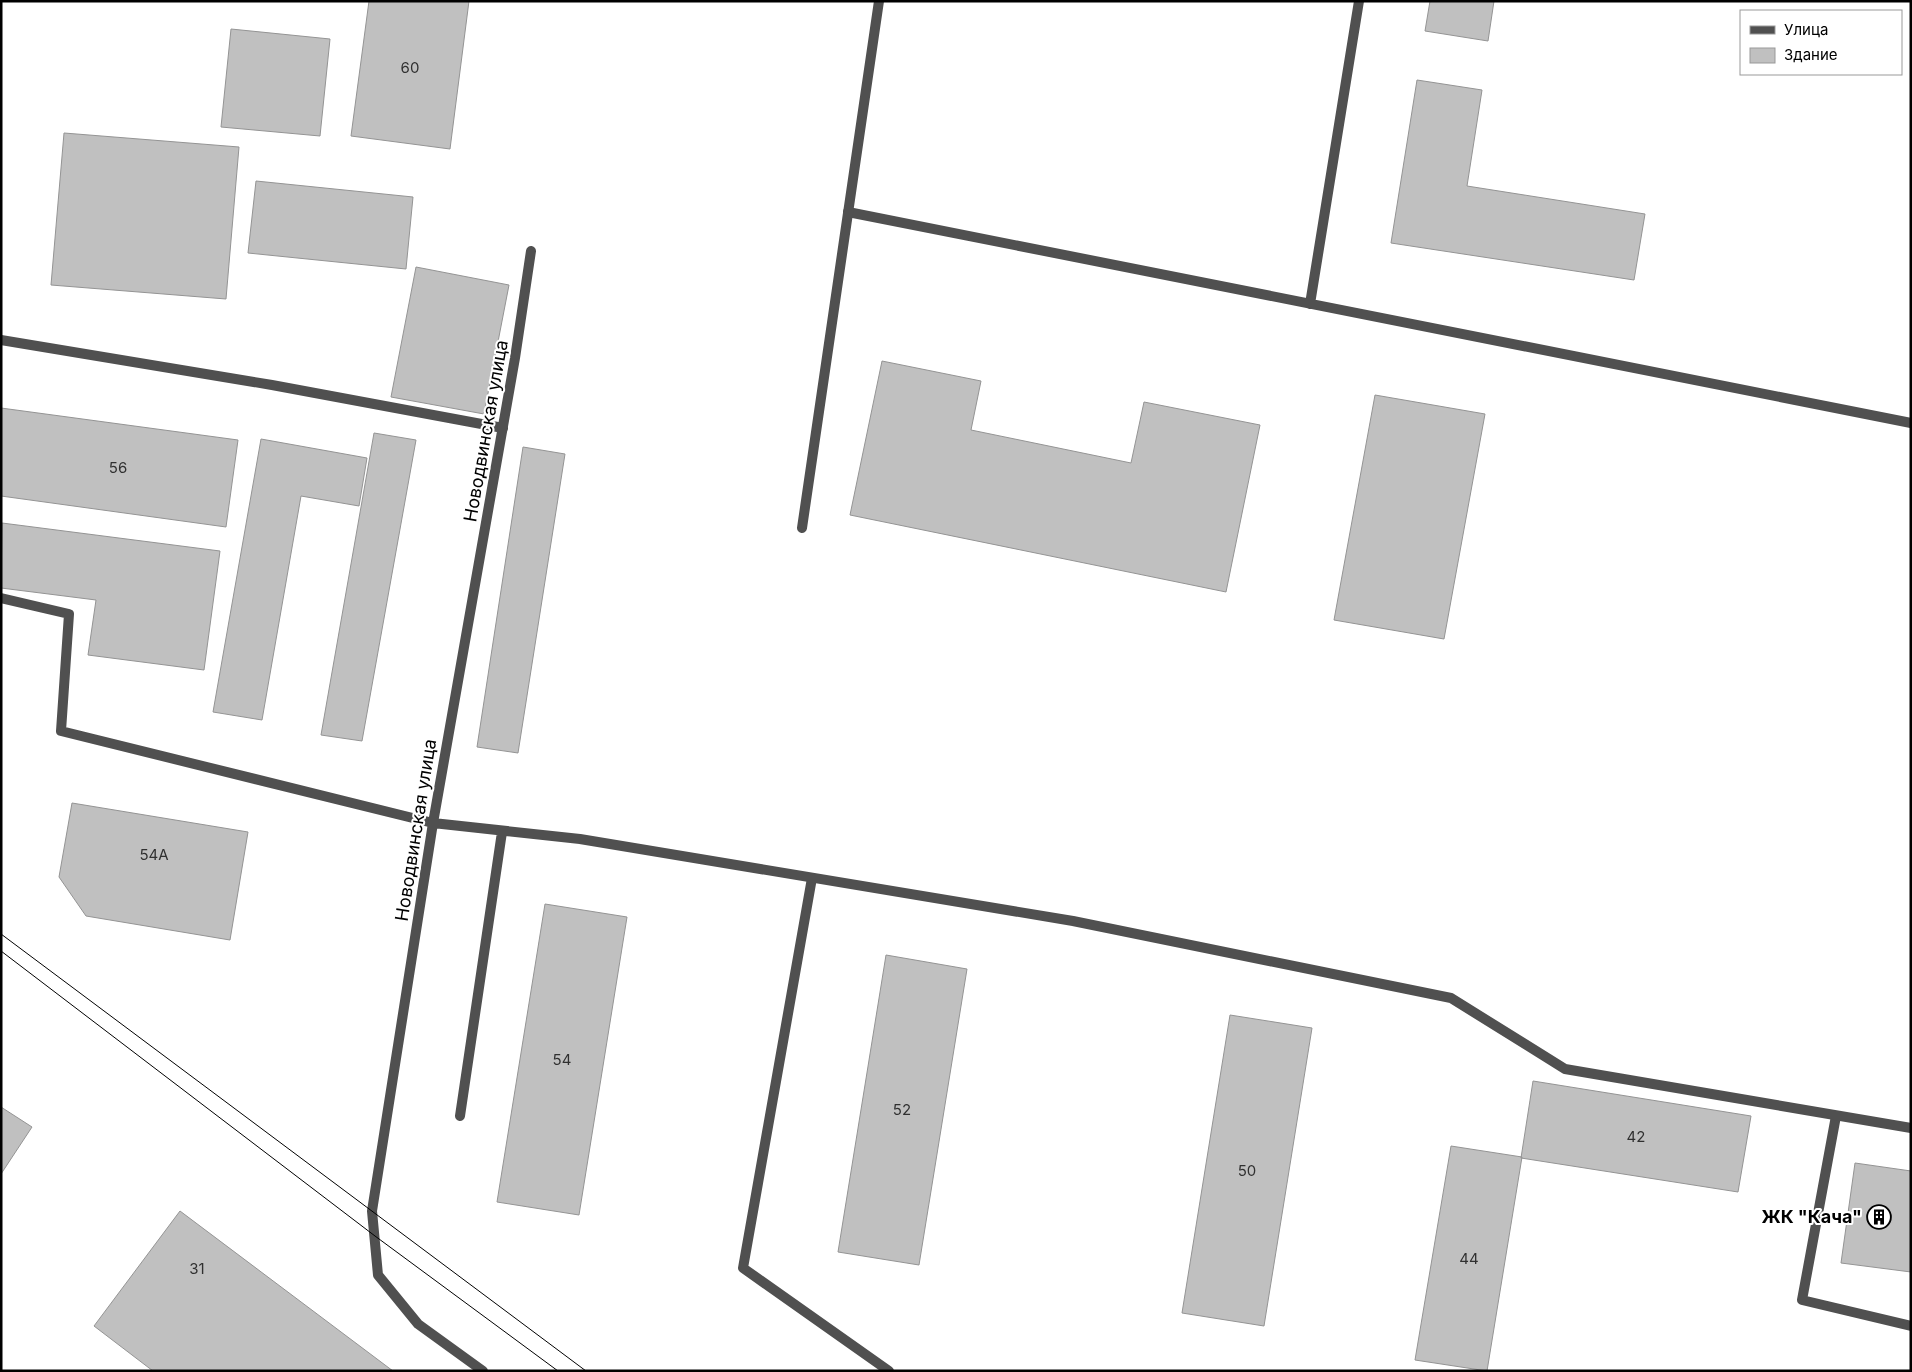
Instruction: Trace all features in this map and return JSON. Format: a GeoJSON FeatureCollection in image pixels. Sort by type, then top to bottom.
{"type":"FeatureCollection","features":[{"type":"Feature","properties":{"kind":"street"},"geometry":{"type":"LineString","coordinates":[[802,528],[879,1]]}},
{"type":"Feature","properties":{"kind":"street"},"geometry":{"type":"LineString","coordinates":[[1310,304],[1359,1]]}},
{"type":"Feature","properties":{"kind":"street"},"geometry":{"type":"LineString","coordinates":[[848,212],[1911,424]]}},
{"type":"Feature","properties":{"kind":"street","name":"Новодвинская улица"},"geometry":{"type":"LineString","coordinates":[[483,1371],[418,1324],[378,1275],[372,1211],[433,823],[503,428],[531,251]]}},
{"type":"Feature","properties":{"kind":"street"},"geometry":{"type":"LineString","coordinates":[[1,340],[272,385],[503,428]]}},
{"type":"Feature","properties":{"kind":"street"},"geometry":{"type":"LineString","coordinates":[[1,598],[69,614],[61,731],[433,823],[580,840],[1073,921],[1451,998],[1564,1069],[1911,1128]]}},
{"type":"Feature","properties":{"kind":"street"},"geometry":{"type":"LineString","coordinates":[[460,1116],[502,832]]}},
{"type":"Feature","properties":{"kind":"street"},"geometry":{"type":"LineString","coordinates":[[812,878],[744,1268],[889,1371]]}},
{"type":"Feature","properties":{"kind":"street"},"geometry":{"type":"LineString","coordinates":[[1836,1116],[1802,1300],[1911,1326]]}},
{"type":"Feature","properties":{"kind":"building"},"geometry":{"type":"Polygon","coordinates":[[[369,1],[469,1],[450,149],[351,136],[369,1]]]}},
{"type":"Feature","properties":{"kind":"building"},"geometry":{"type":"Polygon","coordinates":[[[1430,1],[1494,1],[1488,41],[1425,31],[1430,1]]]}},
{"type":"Feature","properties":{"kind":"building"},"geometry":{"type":"Polygon","coordinates":[[[231,29],[330,39],[320,136],[221,127],[231,29]]]}},
{"type":"Feature","properties":{"kind":"building"},"geometry":{"type":"Polygon","coordinates":[[[1417,80],[1482,90],[1467,186],[1645,214],[1634,280],[1391,243],[1417,80]]]}},
{"type":"Feature","properties":{"kind":"building"},"geometry":{"type":"Polygon","coordinates":[[[64,133],[239,147],[226,299],[51,285],[64,133]]]}},
{"type":"Feature","properties":{"kind":"building"},"geometry":{"type":"Polygon","coordinates":[[[256,181],[413,197],[406,269],[248,253],[256,181]]]}},
{"type":"Feature","properties":{"kind":"building"},"geometry":{"type":"Polygon","coordinates":[[[416,267],[509,285],[484,414],[391,397],[416,267]]]}},
{"type":"Feature","properties":{"kind":"building"},"geometry":{"type":"Polygon","coordinates":[[[882,361],[981,381],[971,430],[1131,463],[1144,402],[1260,425],[1226,592],[850,515],[882,361]]]}},
{"type":"Feature","properties":{"kind":"building"},"geometry":{"type":"Polygon","coordinates":[[[1375,395],[1485,414],[1444,639],[1334,620],[1375,395]]]}},
{"type":"Feature","properties":{"kind":"building"},"geometry":{"type":"Polygon","coordinates":[[[1,408],[238,440],[226,527],[1,496],[1,408]]]}},
{"type":"Feature","properties":{"kind":"building"},"geometry":{"type":"Polygon","coordinates":[[[374,433],[416,440],[362,741],[321,735],[374,433]]]}},
{"type":"Feature","properties":{"kind":"building"},"geometry":{"type":"Polygon","coordinates":[[[261,439],[367,458],[359,506],[301,496],[262,720],[213,712],[261,439]]]}},
{"type":"Feature","properties":{"kind":"building"},"geometry":{"type":"Polygon","coordinates":[[[523,447],[565,454],[518,753],[477,747],[523,447]]]}},
{"type":"Feature","properties":{"kind":"building"},"geometry":{"type":"Polygon","coordinates":[[[2,523],[220,551],[204,670],[88,655],[96,600],[1,588],[2,523]]]}},
{"type":"Feature","properties":{"kind":"building"},"geometry":{"type":"Polygon","coordinates":[[[72,803],[248,832],[230,940],[86,916],[59,877],[72,803]]]}},
{"type":"Feature","properties":{"kind":"building"},"geometry":{"type":"Polygon","coordinates":[[[545,904],[627,917],[579,1215],[497,1202],[545,904]]]}},
{"type":"Feature","properties":{"kind":"building"},"geometry":{"type":"Polygon","coordinates":[[[886,955],[967,969],[919,1265],[838,1252],[886,955]]]}},
{"type":"Feature","properties":{"kind":"building"},"geometry":{"type":"Polygon","coordinates":[[[1230,1015],[1312,1028],[1264,1326],[1182,1313],[1230,1015]]]}},
{"type":"Feature","properties":{"kind":"building"},"geometry":{"type":"Polygon","coordinates":[[[1533,1081],[1751,1116],[1738,1192],[1521,1158],[1533,1081]]]}},
{"type":"Feature","properties":{"kind":"building"},"geometry":{"type":"Polygon","coordinates":[[[1,1107],[32,1127],[1,1174],[1,1107]]]}},
{"type":"Feature","properties":{"kind":"building"},"geometry":{"type":"Polygon","coordinates":[[[1451,1146],[1522,1157],[1487,1371],[1415,1360],[1451,1146]]]}},
{"type":"Feature","properties":{"kind":"building","name":"ЖК \"Кача\""},"geometry":{"type":"Polygon","coordinates":[[[1855,1163],[1911,1171],[1911,1272],[1841,1263],[1855,1163]]]}},
{"type":"Feature","properties":{"kind":"building"},"geometry":{"type":"Polygon","coordinates":[[[180,1211],[393,1371],[153,1371],[94,1326],[180,1211]]]}},
{"type":"Feature","properties":{"kind":"tram line"},"geometry":{"type":"LineString","coordinates":[[1,934],[586,1371]]}},
{"type":"Feature","properties":{"kind":"tram line"},"geometry":{"type":"LineString","coordinates":[[1,951],[375,1236],[558,1371]]}},
{"type":"Feature","properties":{"kind":"place","name":"ЖК \"Кача\""},"geometry":{"type":"Point","coordinates":[1879,1217]}}]}
